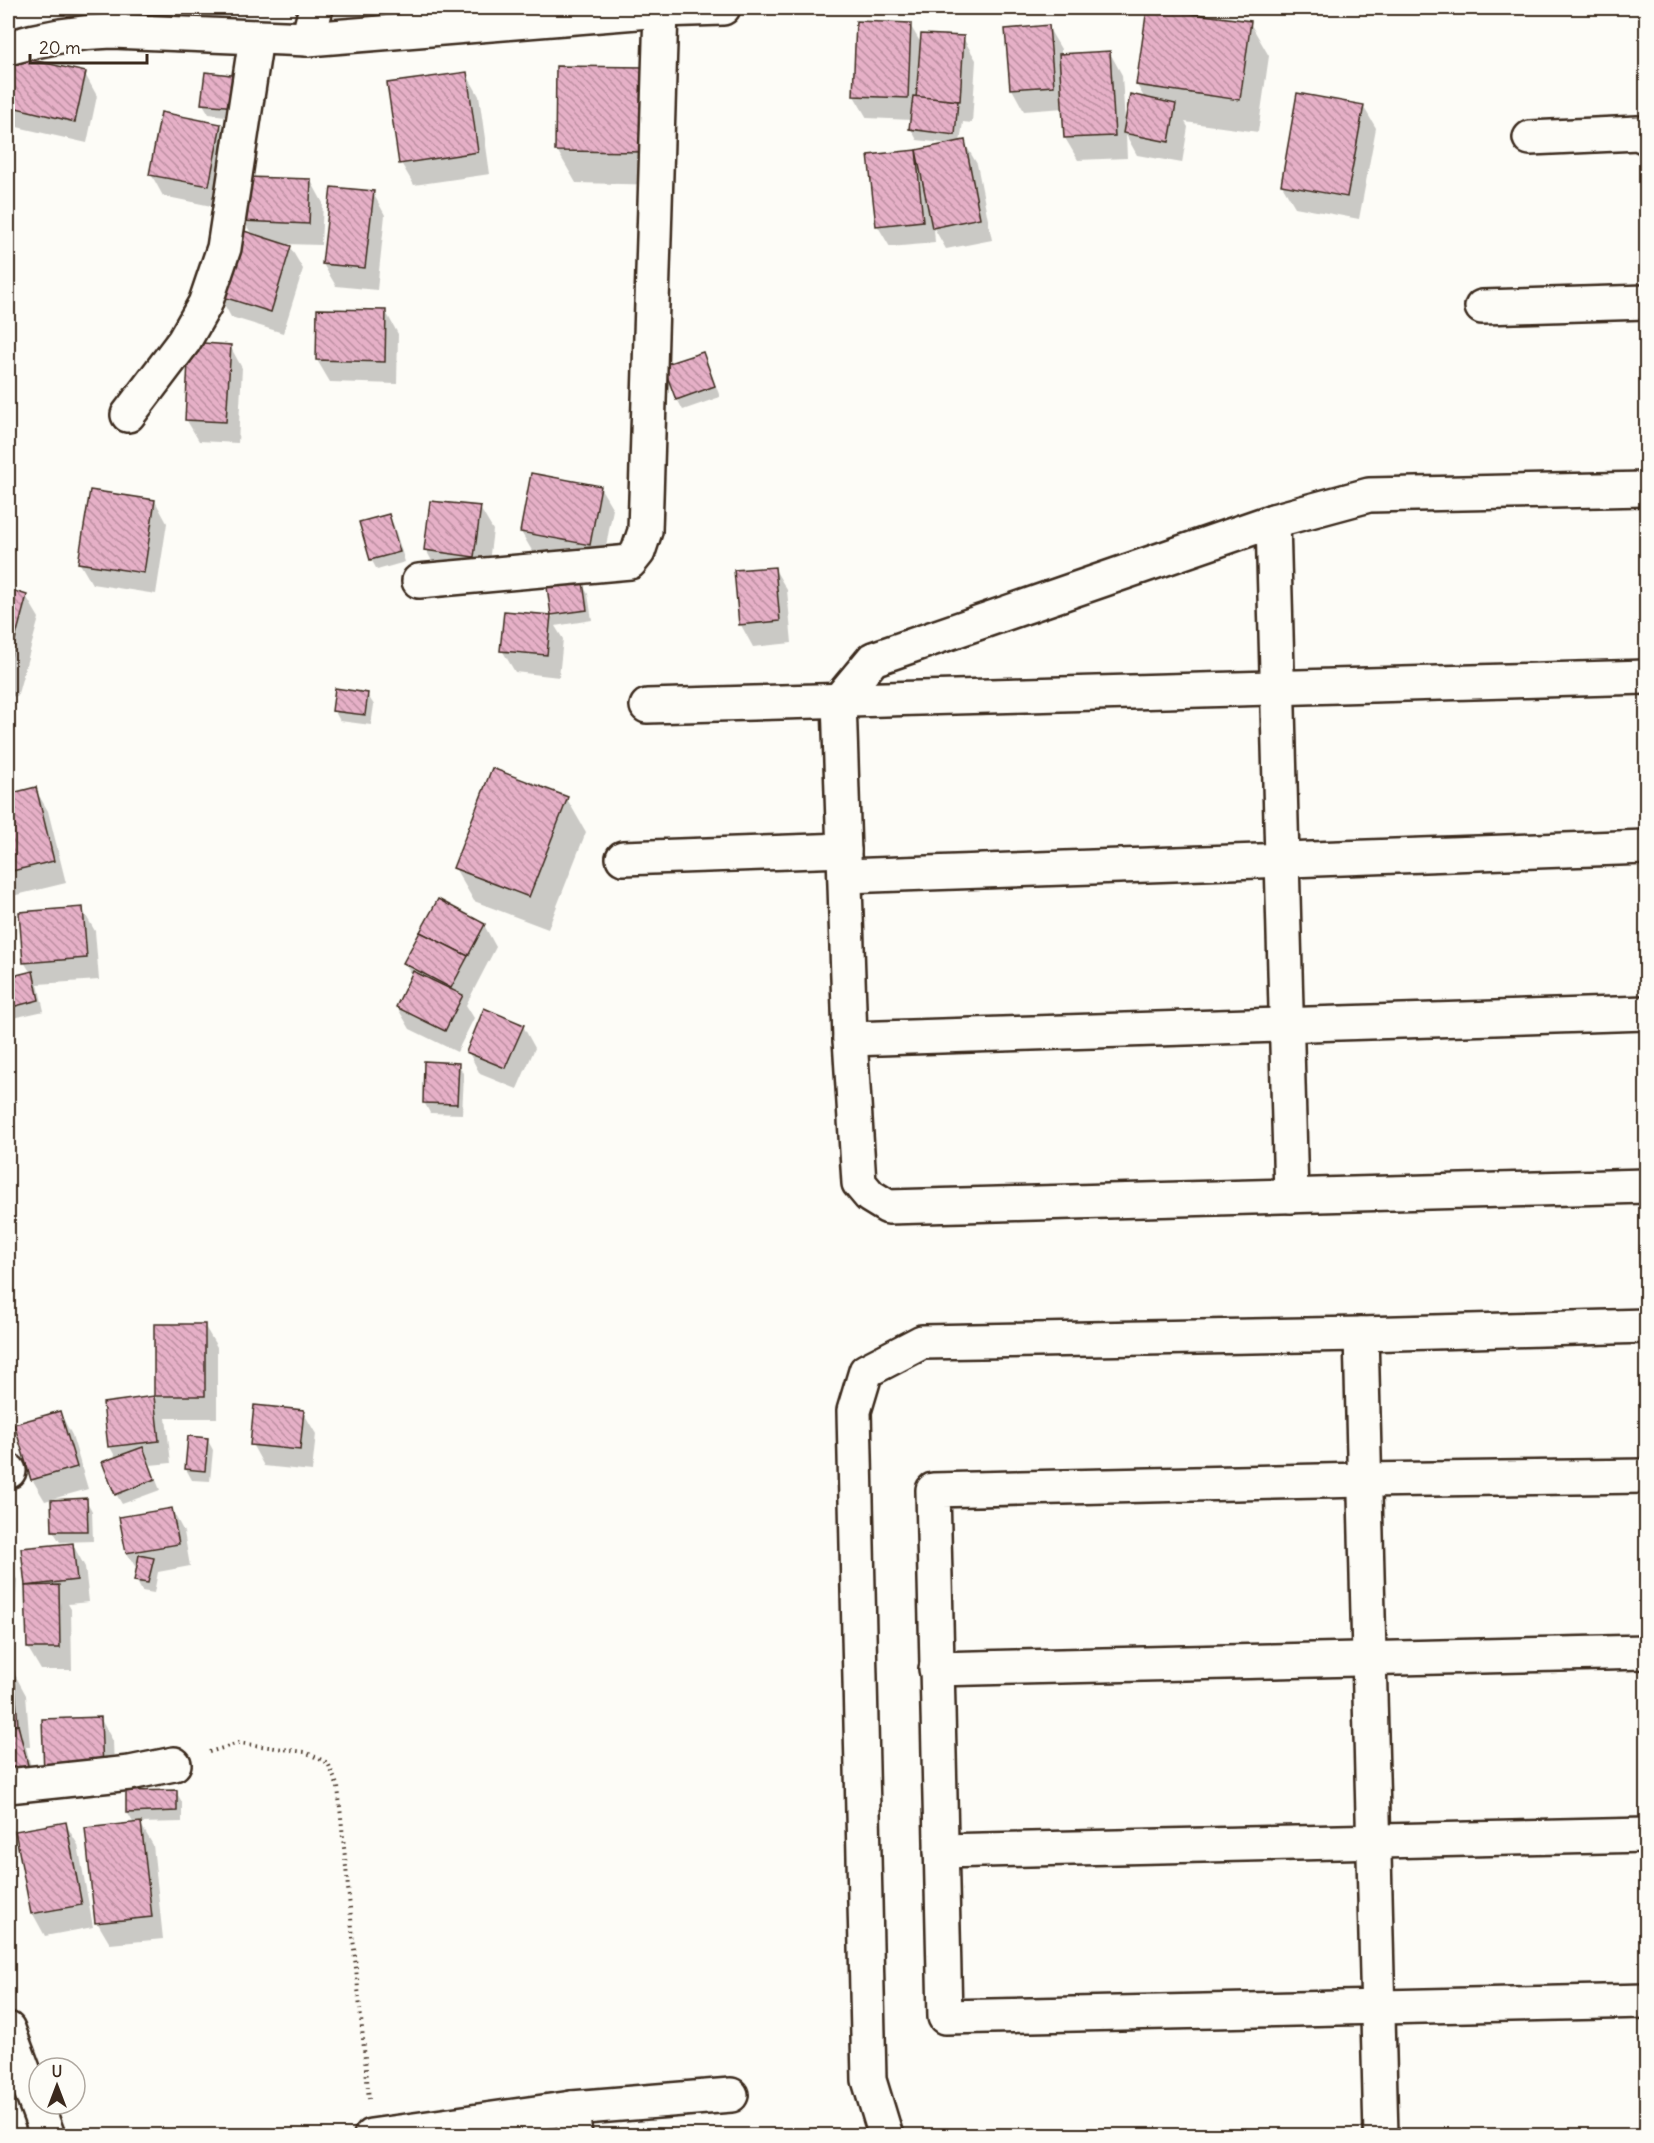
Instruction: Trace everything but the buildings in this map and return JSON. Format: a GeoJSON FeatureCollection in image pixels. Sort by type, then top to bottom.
{"type":"FeatureCollection","features":[{"type":"Feature","properties":{"kind":"street"},"geometry":{"type":"LineString","coordinates":[[308,39],[316,8]]}},
{"type":"Feature","properties":{"kind":"street"},"geometry":{"type":"LineString","coordinates":[[8,48],[40,39],[82,32],[112,31],[308,39],[662,10],[723,8]]}},
{"type":"Feature","properties":{"kind":"street"},"geometry":{"type":"LineString","coordinates":[[419,581],[630,562],[638,552],[645,531],[662,10]]}},
{"type":"Feature","properties":{"kind":"street"},"geometry":{"type":"LineString","coordinates":[[128,415],[184,342],[205,304],[224,248],[256,38]]}},
{"type":"Feature","properties":{"kind":"street"},"geometry":{"type":"LineString","coordinates":[[1530,138],[1638,133],[1647,137]]}},
{"type":"Feature","properties":{"kind":"street"},"geometry":{"type":"LineString","coordinates":[[1482,307],[1647,302]]}},
{"type":"Feature","properties":{"kind":"street"},"geometry":{"type":"LineString","coordinates":[[1647,489],[1369,495],[1274,521],[873,659],[839,700],[850,1039],[859,1184],[870,1196],[888,1207],[1647,1186]]}},
{"type":"Feature","properties":{"kind":"street"},"geometry":{"type":"LineString","coordinates":[[1274,521],[1291,1196]]}},
{"type":"Feature","properties":{"kind":"street"},"geometry":{"type":"LineString","coordinates":[[647,706],[1647,677]]}},
{"type":"Feature","properties":{"kind":"street"},"geometry":{"type":"LineString","coordinates":[[623,858],[844,863],[1282,860],[1647,847]]}},
{"type":"Feature","properties":{"kind":"street"},"geometry":{"type":"LineString","coordinates":[[850,1039],[1647,1013]]}},
{"type":"Feature","properties":{"kind":"street"},"geometry":{"type":"LineString","coordinates":[[886,2136],[869,2080],[854,1411],[866,1371],[922,1342],[1647,1326]]}},
{"type":"Feature","properties":{"kind":"street"},"geometry":{"type":"LineString","coordinates":[[1361,1334],[1381,2136]]}},
{"type":"Feature","properties":{"kind":"street"},"geometry":{"type":"LineString","coordinates":[[1647,1476],[933,1490],[945,2017],[1647,2001]]}},
{"type":"Feature","properties":{"kind":"street"},"geometry":{"type":"LineString","coordinates":[[936,1669],[1647,1652]]}},
{"type":"Feature","properties":{"kind":"street"},"geometry":{"type":"LineString","coordinates":[[8,1786],[130,1773],[174,1764]]}},
{"type":"Feature","properties":{"kind":"street"},"geometry":{"type":"LineString","coordinates":[[941,1851],[1647,1835]]}},
{"type":"Feature","properties":{"kind":"street"},"geometry":{"type":"LineString","coordinates":[[8,2029],[48,2136]]}},
{"type":"Feature","properties":{"kind":"street"},"geometry":{"type":"LineString","coordinates":[[372,2135],[574,2122],[731,2095]]}},
{"type":"Feature","properties":{"kind":"path"},"geometry":{"type":"LineString","coordinates":[[174,1764],[239,1743],[305,1752],[328,1763],[338,1787],[372,2135]]}}]}
